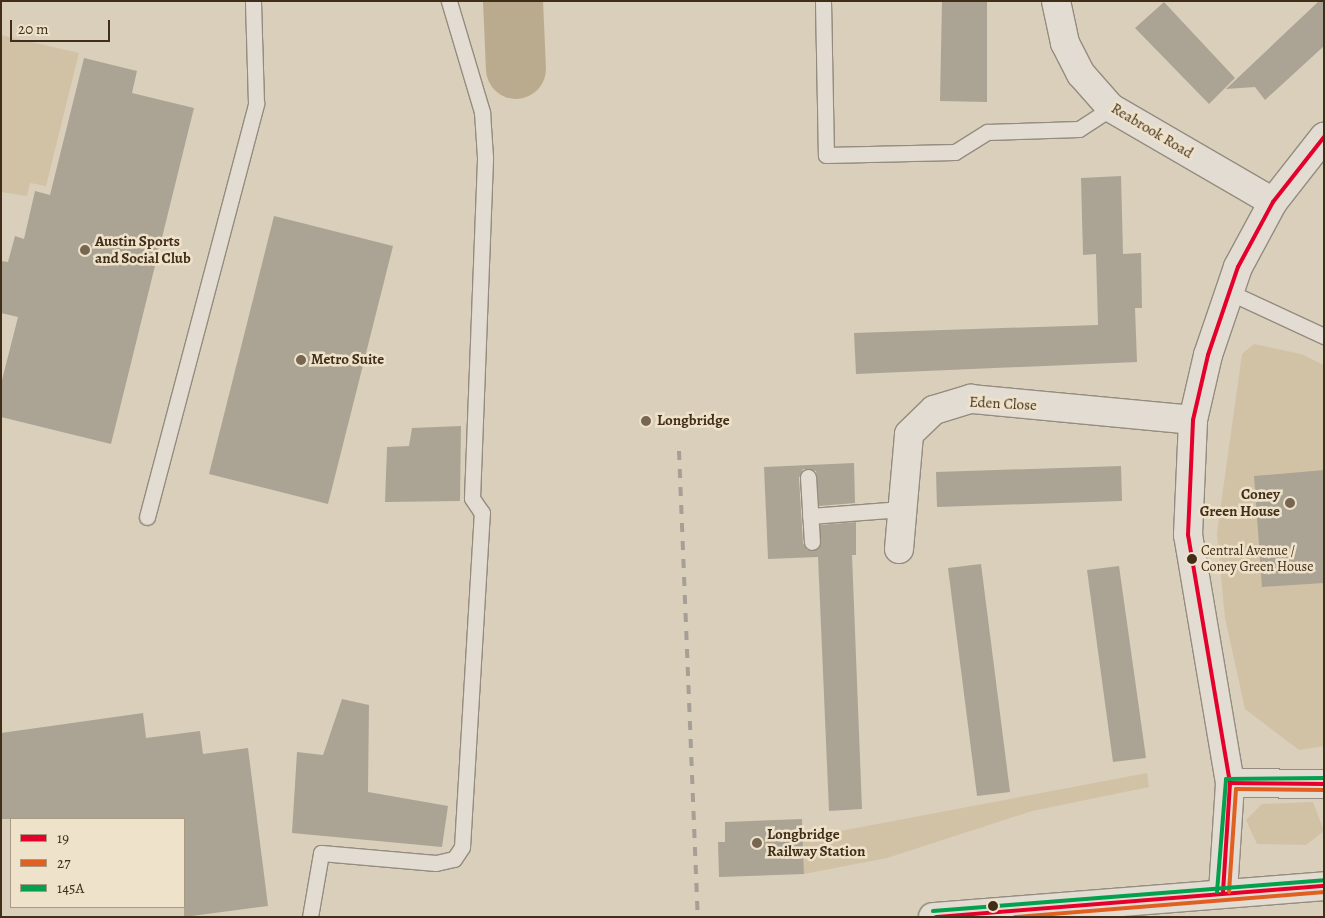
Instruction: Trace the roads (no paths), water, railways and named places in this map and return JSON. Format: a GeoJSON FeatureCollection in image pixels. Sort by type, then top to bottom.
{"type":"FeatureCollection","features":[{"type":"Feature","properties":{"kind":"street","name":"Reabrook Road"},"geometry":{"type":"LineString","coordinates":[[1056,1],[1069,51],[1081,74],[1111,108],[1273,202]]}},
{"type":"Feature","properties":{"kind":"street"},"geometry":{"type":"LineString","coordinates":[[1223,892],[1230,783],[1188,535],[1193,420],[1208,355],[1238,267],[1273,202],[1324,136]]}},
{"type":"Feature","properties":{"kind":"street","name":"Eden Close"},"geometry":{"type":"LineString","coordinates":[[899,549],[909,434],[934,410],[971,399],[1193,420]]}},
{"type":"Feature","properties":{"kind":"street"},"geometry":{"type":"LineString","coordinates":[[1230,783],[1324,784]]}},
{"type":"Feature","properties":{"kind":"street"},"geometry":{"type":"LineString","coordinates":[[933,917],[1127,908],[1223,892],[1324,886]]}},
{"type":"Feature","properties":{"kind":"lane"},"geometry":{"type":"LineString","coordinates":[[147,517],[256,103],[253,1]]}},
{"type":"Feature","properties":{"kind":"lane"},"geometry":{"type":"LineString","coordinates":[[310,917],[321,853],[436,863],[454,859],[462,847],[482,513],[472,498],[485,157],[482,112],[449,1]]}},
{"type":"Feature","properties":{"kind":"lane"},"geometry":{"type":"LineString","coordinates":[[823,1],[826,155],[955,152],[987,132],[1079,129],[1111,108]]}},
{"type":"Feature","properties":{"kind":"lane"},"geometry":{"type":"LineString","coordinates":[[1229,292],[1324,336]]}},
{"type":"Feature","properties":{"kind":"lane"},"geometry":{"type":"LineString","coordinates":[[808,477],[812,542]]}},
{"type":"Feature","properties":{"kind":"lane"},"geometry":{"type":"LineString","coordinates":[[810,516],[902,509]]}},
{"type":"Feature","properties":{"kind":"waterway"},"geometry":{"type":"LineString","coordinates":[[513,1],[516,69]]}},
{"type":"Feature","properties":{"kind":"railway"},"geometry":{"type":"LineString","coordinates":[[679,451],[698,917]]}},
{"type":"Feature","properties":{"kind":"place","name":"Austin Sports and Social Club"},"geometry":{"type":"Point","coordinates":[85,250]}},
{"type":"Feature","properties":{"kind":"place","name":"Metro Suite"},"geometry":{"type":"Point","coordinates":[301,360]}},
{"type":"Feature","properties":{"kind":"place","name":"Longbridge"},"geometry":{"type":"Point","coordinates":[646,421]}},
{"type":"Feature","properties":{"kind":"place","name":"Coney Green House"},"geometry":{"type":"Point","coordinates":[1290,503]}},
{"type":"Feature","properties":{"kind":"place","name":"Central Avenue / Coney Green House"},"geometry":{"type":"Point","coordinates":[1192,559]}},
{"type":"Feature","properties":{"kind":"place","name":"Longbridge Railway Station"},"geometry":{"type":"Point","coordinates":[757,843]}}]}
